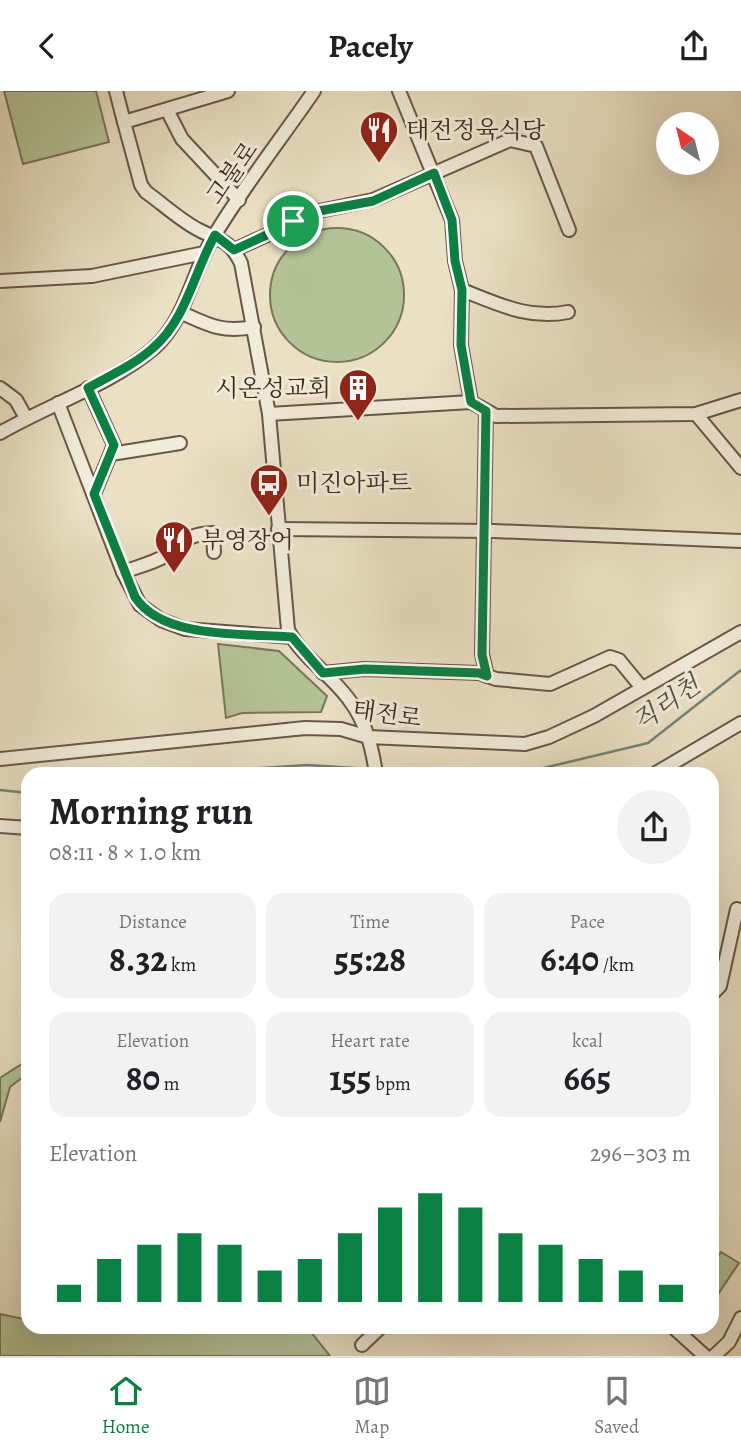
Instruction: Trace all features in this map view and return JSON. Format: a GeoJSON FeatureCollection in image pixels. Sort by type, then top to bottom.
{"type":"FeatureCollection","features":[{"type":"Feature","properties":{"kind":"street"},"geometry":{"type":"LineString","coordinates":[[116,91],[141,185],[146,192],[200,231],[215,235],[234,250],[244,274],[268,414],[285,617],[292,637],[350,701],[370,740],[375,767]]}},
{"type":"Feature","properties":{"kind":"street"},"geometry":{"type":"LineString","coordinates":[[124,122],[228,91]]}},
{"type":"Feature","properties":{"kind":"street","name":"고불로"},"geometry":{"type":"LineString","coordinates":[[0,433],[88,388],[152,349],[180,312],[204,253],[215,235],[314,91]]}},
{"type":"Feature","properties":{"kind":"street"},"geometry":{"type":"LineString","coordinates":[[399,91],[452,220],[455,261],[462,290],[461,345],[471,402]]}},
{"type":"Feature","properties":{"kind":"street"},"geometry":{"type":"LineString","coordinates":[[167,110],[182,139],[239,200]]}},
{"type":"Feature","properties":{"kind":"street"},"geometry":{"type":"LineString","coordinates":[[234,250],[319,211],[373,201],[510,140],[536,146],[569,230]]}},
{"type":"Feature","properties":{"kind":"street"},"geometry":{"type":"LineString","coordinates":[[0,281],[92,276],[204,253]]}},
{"type":"Feature","properties":{"kind":"street"},"geometry":{"type":"LineString","coordinates":[[462,290],[522,313],[544,317],[568,312]]}},
{"type":"Feature","properties":{"kind":"street"},"geometry":{"type":"LineString","coordinates":[[180,312],[219,329],[231,331],[254,327]]}},
{"type":"Feature","properties":{"kind":"street"},"geometry":{"type":"LineString","coordinates":[[0,388],[16,400],[26,418]]}},
{"type":"Feature","properties":{"kind":"street"},"geometry":{"type":"LineString","coordinates":[[88,388],[112,437],[111,454],[94,494]]}},
{"type":"Feature","properties":{"kind":"street"},"geometry":{"type":"LineString","coordinates":[[268,414],[471,402],[496,416],[696,414],[741,400]]}},
{"type":"Feature","properties":{"kind":"street"},"geometry":{"type":"LineString","coordinates":[[58,403],[123,572],[140,605],[172,625],[185,629],[292,637]]}},
{"type":"Feature","properties":{"kind":"street"},"geometry":{"type":"LineString","coordinates":[[486,411],[482,655],[487,676]]}},
{"type":"Feature","properties":{"kind":"street"},"geometry":{"type":"LineString","coordinates":[[696,414],[741,468]]}},
{"type":"Feature","properties":{"kind":"street"},"geometry":{"type":"LineString","coordinates":[[111,454],[180,443]]}},
{"type":"Feature","properties":{"kind":"street"},"geometry":{"type":"LineString","coordinates":[[278,529],[483,531],[741,541]]}},
{"type":"Feature","properties":{"kind":"street"},"geometry":{"type":"LineString","coordinates":[[123,572],[158,559],[186,537],[197,533],[213,533],[214,552]]}},
{"type":"Feature","properties":{"kind":"street","name":"태전로"},"geometry":{"type":"LineString","coordinates":[[0,759],[305,728],[341,729],[370,740],[525,744],[575,726],[741,632]]}},
{"type":"Feature","properties":{"kind":"street"},"geometry":{"type":"LineString","coordinates":[[323,673],[365,669],[479,673],[550,684],[610,657],[619,660],[642,688]]}},
{"type":"Feature","properties":{"kind":"street"},"geometry":{"type":"LineString","coordinates":[[666,767],[741,723]]}},
{"type":"Feature","properties":{"kind":"street"},"geometry":{"type":"LineString","coordinates":[[0,826],[21,828]]}},
{"type":"Feature","properties":{"kind":"street"},"geometry":{"type":"LineString","coordinates":[[719,987],[737,909]]}},
{"type":"Feature","properties":{"kind":"street"},"geometry":{"type":"LineString","coordinates":[[714,1356],[729,1342],[741,1318]]}},
{"type":"Feature","properties":{"kind":"street"},"geometry":{"type":"LineString","coordinates":[[362,1345],[374,1334]]}},
{"type":"Feature","properties":{"kind":"street"},"geometry":{"type":"LineString","coordinates":[[681,1334],[705,1356]]}},
{"type":"Feature","properties":{"kind":"green space"},"geometry":{"type":"Polygon","coordinates":[[[4,91],[96,91],[109,142],[23,164],[4,91]]]}},
{"type":"Feature","properties":{"kind":"green space"},"geometry":{"type":"Polygon","coordinates":[[[337,228],[363,233],[385,247],[399,269],[404,295],[399,321],[385,343],[363,357],[337,362],[311,357],[289,343],[275,321],[270,295],[275,269],[289,247],[311,233],[337,228]]]}},
{"type":"Feature","properties":{"kind":"green space"},"geometry":{"type":"Polygon","coordinates":[[[218,644],[279,651],[327,696],[321,712],[242,713],[226,718],[218,644]]]}},
{"type":"Feature","properties":{"kind":"green space"},"geometry":{"type":"Polygon","coordinates":[[[21,1064],[21,1078],[10,1087],[0,1122],[0,1078],[21,1064]]]}},
{"type":"Feature","properties":{"kind":"green space"},"geometry":{"type":"Polygon","coordinates":[[[721,1252],[739,1263],[719,1293],[721,1252]]]}},
{"type":"Feature","properties":{"kind":"green space"},"geometry":{"type":"Polygon","coordinates":[[[0,1314],[21,1318],[21,1334],[313,1334],[330,1356],[0,1356],[0,1314]]]}},
{"type":"Feature","properties":{"kind":"waterway","name":"직리천"},"geometry":{"type":"LineString","coordinates":[[548,767],[648,743],[741,670]]}},
{"type":"Feature","properties":{"kind":"waterway","name":"직리천"},"geometry":{"type":"LineString","coordinates":[[278,767],[339,767]]}},
{"type":"Feature","properties":{"kind":"waterway","name":"직리천"},"geometry":{"type":"LineString","coordinates":[[0,790],[21,792]]}},
{"type":"Feature","properties":{"kind":"place","name":"태전정육식당"},"geometry":{"type":"Point","coordinates":[379,164]}},
{"type":"Feature","properties":{"kind":"place","name":"시온성교회"},"geometry":{"type":"Point","coordinates":[358,422]}},
{"type":"Feature","properties":{"kind":"place","name":"미진아파트"},"geometry":{"type":"Point","coordinates":[269,517]}},
{"type":"Feature","properties":{"kind":"place","name":"부영장어"},"geometry":{"type":"Point","coordinates":[174,574]}},
{"type":"Feature","properties":{"kind":"route"},"geometry":{"type":"LineString","coordinates":[[434,173],[452,220],[455,261],[462,290],[461,345],[471,402],[486,411],[482,655],[487,676],[479,673],[365,669],[323,673],[295,644],[292,637],[185,629],[161,620],[140,605],[123,572],[94,494],[114,445],[88,388],[152,349],[172,327],[204,253],[215,235],[234,250],[293,221],[319,211],[373,201],[434,173]]}}]}
